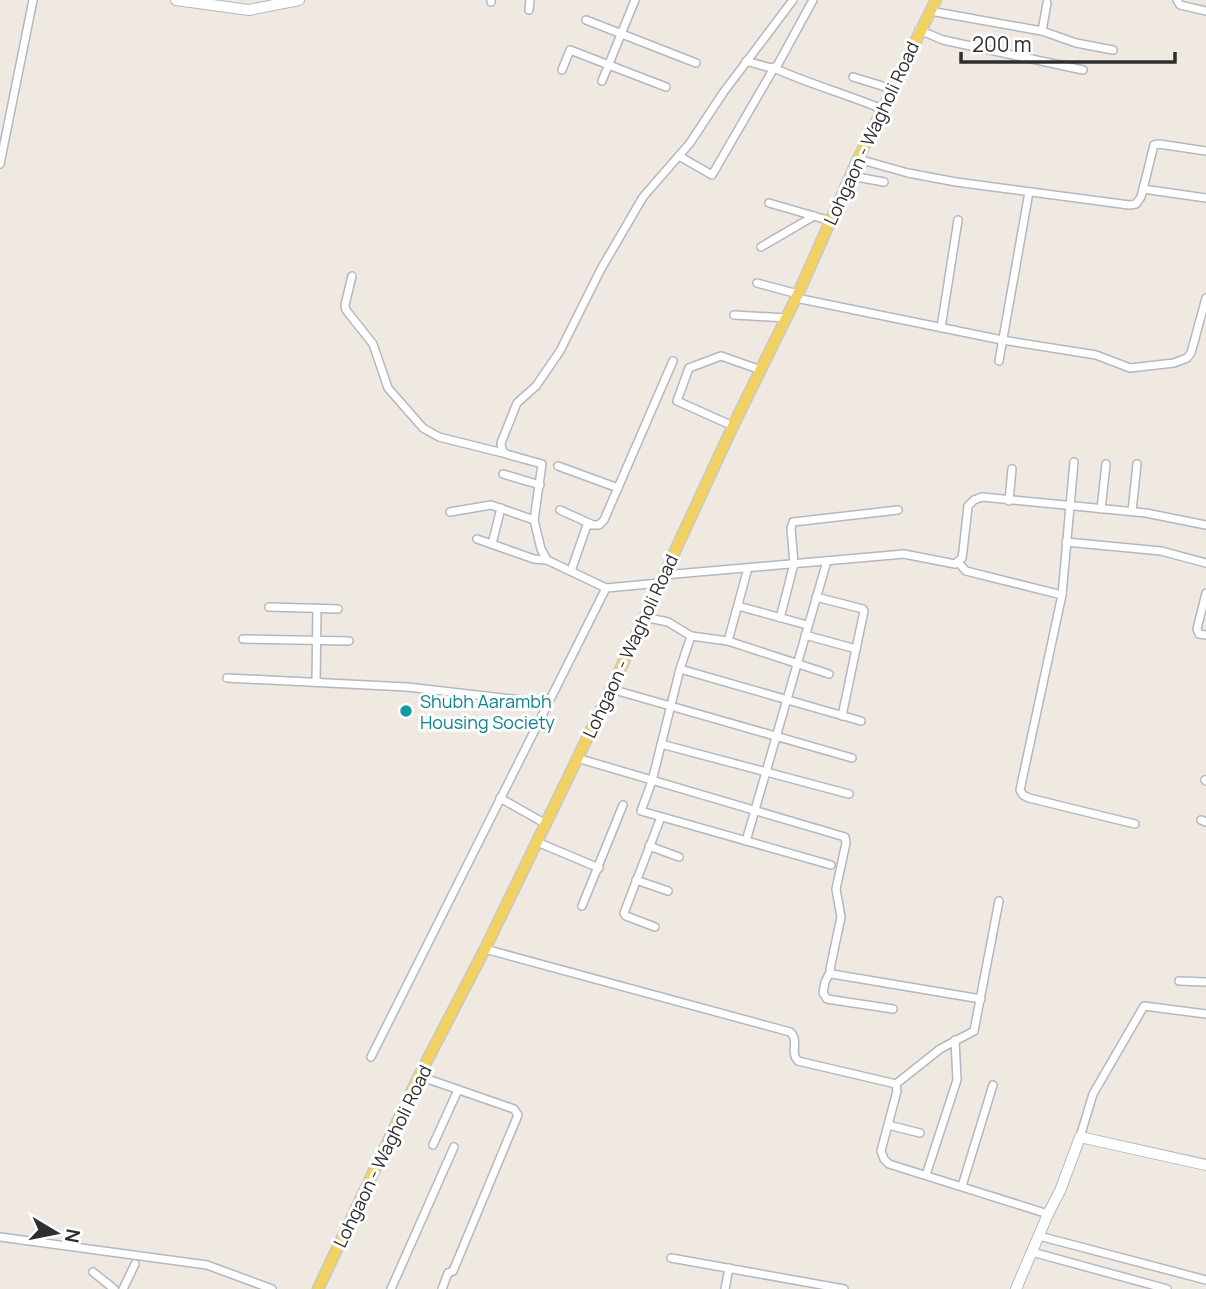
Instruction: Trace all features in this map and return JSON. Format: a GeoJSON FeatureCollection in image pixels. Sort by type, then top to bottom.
{"type":"FeatureCollection","features":[{"type":"Feature","properties":{"kind":"main road","name":"Lohgaon - Wagholi Road"},"geometry":{"type":"LineString","coordinates":[[318,1289],[419,1076],[485,949],[611,690],[733,426],[797,296],[858,159],[936,0]]}},
{"type":"Feature","properties":{"kind":"street"},"geometry":{"type":"LineString","coordinates":[[0,164],[33,0]]}},
{"type":"Feature","properties":{"kind":"street"},"geometry":{"type":"LineString","coordinates":[[176,0],[249,10],[299,0]]}},
{"type":"Feature","properties":{"kind":"street"},"geometry":{"type":"LineString","coordinates":[[529,9],[530,0]]}},
{"type":"Feature","properties":{"kind":"street"},"geometry":{"type":"LineString","coordinates":[[603,80],[635,0]]}},
{"type":"Feature","properties":{"kind":"street"},"geometry":{"type":"LineString","coordinates":[[503,453],[501,443],[517,403],[536,386],[560,351],[601,269],[640,201],[679,156],[793,0]]}},
{"type":"Feature","properties":{"kind":"street"},"geometry":{"type":"LineString","coordinates":[[679,156],[712,174],[781,60],[813,0]]}},
{"type":"Feature","properties":{"kind":"street"},"geometry":{"type":"LineString","coordinates":[[1177,0],[1180,5],[1206,11]]}},
{"type":"Feature","properties":{"kind":"street"},"geometry":{"type":"LineString","coordinates":[[1042,31],[1047,3]]}},
{"type":"Feature","properties":{"kind":"street"},"geometry":{"type":"LineString","coordinates":[[930,11],[1042,31],[1076,43],[1113,50]]}},
{"type":"Feature","properties":{"kind":"street"},"geometry":{"type":"LineString","coordinates":[[586,20],[696,63]]}},
{"type":"Feature","properties":{"kind":"street"},"geometry":{"type":"LineString","coordinates":[[919,30],[943,40],[1083,70]]}},
{"type":"Feature","properties":{"kind":"street"},"geometry":{"type":"LineString","coordinates":[[562,70],[570,50],[666,87]]}},
{"type":"Feature","properties":{"kind":"street"},"geometry":{"type":"LineString","coordinates":[[746,61],[774,68],[882,109]]}},
{"type":"Feature","properties":{"kind":"street"},"geometry":{"type":"LineString","coordinates":[[853,77],[892,89]]}},
{"type":"Feature","properties":{"kind":"street"},"geometry":{"type":"LineString","coordinates":[[858,159],[908,173],[1129,205],[1139,201],[1154,145],[1206,151]]}},
{"type":"Feature","properties":{"kind":"street"},"geometry":{"type":"LineString","coordinates":[[851,176],[884,183]]}},
{"type":"Feature","properties":{"kind":"street"},"geometry":{"type":"LineString","coordinates":[[1143,189],[1206,198]]}},
{"type":"Feature","properties":{"kind":"street"},"geometry":{"type":"LineString","coordinates":[[999,361],[1030,192]]}},
{"type":"Feature","properties":{"kind":"street"},"geometry":{"type":"LineString","coordinates":[[769,203],[831,221]]}},
{"type":"Feature","properties":{"kind":"street"},"geometry":{"type":"LineString","coordinates":[[761,247],[814,216]]}},
{"type":"Feature","properties":{"kind":"street"},"geometry":{"type":"LineString","coordinates":[[941,328],[958,220]]}},
{"type":"Feature","properties":{"kind":"street"},"geometry":{"type":"LineString","coordinates":[[352,276],[346,310],[373,344],[388,388],[423,428],[439,438],[540,463],[542,467],[534,520],[539,544],[547,560]]}},
{"type":"Feature","properties":{"kind":"street"},"geometry":{"type":"LineString","coordinates":[[757,283],[797,296],[941,328],[1096,355],[1130,368],[1174,363],[1182,361],[1191,353],[1206,298]]}},
{"type":"Feature","properties":{"kind":"street"},"geometry":{"type":"LineString","coordinates":[[734,315],[786,318]]}},
{"type":"Feature","properties":{"kind":"street"},"geometry":{"type":"LineString","coordinates":[[733,426],[677,401],[689,368],[726,356],[761,370]]}},
{"type":"Feature","properties":{"kind":"street"},"geometry":{"type":"LineString","coordinates":[[560,510],[591,524],[602,523],[673,361]]}},
{"type":"Feature","properties":{"kind":"street"},"geometry":{"type":"LineString","coordinates":[[1074,462],[1062,595],[1020,790],[1029,798],[1135,824]]}},
{"type":"Feature","properties":{"kind":"street"},"geometry":{"type":"LineString","coordinates":[[1101,509],[1106,464]]}},
{"type":"Feature","properties":{"kind":"street"},"geometry":{"type":"LineString","coordinates":[[1132,512],[1137,464]]}},
{"type":"Feature","properties":{"kind":"street"},"geometry":{"type":"LineString","coordinates":[[558,466],[618,488]]}},
{"type":"Feature","properties":{"kind":"street"},"geometry":{"type":"LineString","coordinates":[[1009,501],[1013,469]]}},
{"type":"Feature","properties":{"kind":"street"},"geometry":{"type":"LineString","coordinates":[[503,474],[540,485]]}},
{"type":"Feature","properties":{"kind":"street"},"geometry":{"type":"LineString","coordinates":[[958,562],[963,551],[970,502],[982,497],[1132,512],[1206,525]]}},
{"type":"Feature","properties":{"kind":"street"},"geometry":{"type":"LineString","coordinates":[[450,512],[487,505],[534,520]]}},
{"type":"Feature","properties":{"kind":"street"},"geometry":{"type":"LineString","coordinates":[[492,544],[501,508]]}},
{"type":"Feature","properties":{"kind":"street"},"geometry":{"type":"LineString","coordinates":[[780,618],[794,564],[791,528],[793,522],[898,510]]}},
{"type":"Feature","properties":{"kind":"street"},"geometry":{"type":"LineString","coordinates":[[571,571],[586,528],[591,524]]}},
{"type":"Feature","properties":{"kind":"street"},"geometry":{"type":"LineString","coordinates":[[477,540],[534,559],[547,560],[606,588],[748,568],[904,554],[950,563],[958,562]]}},
{"type":"Feature","properties":{"kind":"street"},"geometry":{"type":"LineString","coordinates":[[1066,542],[1154,550],[1206,562]]}},
{"type":"Feature","properties":{"kind":"street"},"geometry":{"type":"LineString","coordinates":[[746,841],[827,561]]}},
{"type":"Feature","properties":{"kind":"street"},"geometry":{"type":"LineString","coordinates":[[958,562],[965,571],[1062,595]]}},
{"type":"Feature","properties":{"kind":"street"},"geometry":{"type":"LineString","coordinates":[[728,641],[748,568]]}},
{"type":"Feature","properties":{"kind":"street"},"geometry":{"type":"LineString","coordinates":[[371,1057],[606,588]]}},
{"type":"Feature","properties":{"kind":"street"},"geometry":{"type":"LineString","coordinates":[[1206,593],[1198,629],[1199,634],[1206,635]]}},
{"type":"Feature","properties":{"kind":"street"},"geometry":{"type":"LineString","coordinates":[[816,597],[863,609],[864,615],[842,716]]}},
{"type":"Feature","properties":{"kind":"street"},"geometry":{"type":"LineString","coordinates":[[738,606],[807,625]]}},
{"type":"Feature","properties":{"kind":"street"},"geometry":{"type":"LineString","coordinates":[[269,607],[338,609]]}},
{"type":"Feature","properties":{"kind":"street"},"geometry":{"type":"LineString","coordinates":[[316,682],[317,608]]}},
{"type":"Feature","properties":{"kind":"street"},"geometry":{"type":"LineString","coordinates":[[644,617],[668,622],[691,636],[728,641],[830,674]]}},
{"type":"Feature","properties":{"kind":"street"},"geometry":{"type":"LineString","coordinates":[[805,635],[856,649]]}},
{"type":"Feature","properties":{"kind":"street"},"geometry":{"type":"LineString","coordinates":[[691,636],[652,781],[641,811],[831,865]]}},
{"type":"Feature","properties":{"kind":"street"},"geometry":{"type":"LineString","coordinates":[[243,639],[349,641]]}},
{"type":"Feature","properties":{"kind":"street"},"geometry":{"type":"LineString","coordinates":[[680,669],[861,721]]}},
{"type":"Feature","properties":{"kind":"street"},"geometry":{"type":"LineString","coordinates":[[226,678],[407,687],[548,703]]}},
{"type":"Feature","properties":{"kind":"street"},"geometry":{"type":"LineString","coordinates":[[611,690],[672,705],[852,758]]}},
{"type":"Feature","properties":{"kind":"street"},"geometry":{"type":"LineString","coordinates":[[662,744],[849,794]]}},
{"type":"Feature","properties":{"kind":"street"},"geometry":{"type":"LineString","coordinates":[[577,758],[845,837],[846,844],[836,889],[841,916],[823,993],[827,999],[893,1009]]}},
{"type":"Feature","properties":{"kind":"street"},"geometry":{"type":"LineString","coordinates":[[500,798],[546,824]]}},
{"type":"Feature","properties":{"kind":"street"},"geometry":{"type":"LineString","coordinates":[[582,906],[623,805]]}},
{"type":"Feature","properties":{"kind":"street"},"geometry":{"type":"LineString","coordinates":[[655,927],[624,915],[660,817]]}},
{"type":"Feature","properties":{"kind":"street"},"geometry":{"type":"LineString","coordinates":[[537,842],[598,868]]}},
{"type":"Feature","properties":{"kind":"street"},"geometry":{"type":"LineString","coordinates":[[649,846],[679,857]]}},
{"type":"Feature","properties":{"kind":"street"},"geometry":{"type":"LineString","coordinates":[[636,880],[668,891]]}},
{"type":"Feature","properties":{"kind":"street"},"geometry":{"type":"LineString","coordinates":[[896,1084],[924,1061],[974,1031],[999,901]]}},
{"type":"Feature","properties":{"kind":"street"},"geometry":{"type":"LineString","coordinates":[[485,949],[790,1032],[794,1035],[794,1054],[798,1061],[896,1084]]}},
{"type":"Feature","properties":{"kind":"street"},"geometry":{"type":"LineString","coordinates":[[830,972],[835,976],[981,999]]}},
{"type":"Feature","properties":{"kind":"street"},"geometry":{"type":"LineString","coordinates":[[1179,981],[1206,982]]}},
{"type":"Feature","properties":{"kind":"street"},"geometry":{"type":"LineString","coordinates":[[1016,1289],[1060,1191],[1093,1094],[1144,1006],[1206,1014]]}},
{"type":"Feature","properties":{"kind":"street"},"geometry":{"type":"LineString","coordinates":[[926,1175],[957,1080],[955,1040]]}},
{"type":"Feature","properties":{"kind":"street"},"geometry":{"type":"LineString","coordinates":[[419,1076],[514,1109],[518,1115],[453,1271],[448,1273],[442,1289]]}},
{"type":"Feature","properties":{"kind":"street"},"geometry":{"type":"LineString","coordinates":[[896,1084],[897,1091],[881,1151],[889,1164],[1048,1214]]}},
{"type":"Feature","properties":{"kind":"street"},"geometry":{"type":"LineString","coordinates":[[962,1186],[993,1085]]}},
{"type":"Feature","properties":{"kind":"street"},"geometry":{"type":"LineString","coordinates":[[433,1145],[458,1090]]}},
{"type":"Feature","properties":{"kind":"street"},"geometry":{"type":"LineString","coordinates":[[888,1125],[920,1133]]}},
{"type":"Feature","properties":{"kind":"street"},"geometry":{"type":"LineString","coordinates":[[1080,1138],[1206,1165]]}},
{"type":"Feature","properties":{"kind":"street"},"geometry":{"type":"LineString","coordinates":[[391,1289],[454,1147]]}},
{"type":"Feature","properties":{"kind":"street"},"geometry":{"type":"LineString","coordinates":[[1039,1236],[1206,1280]]}},
{"type":"Feature","properties":{"kind":"street"},"geometry":{"type":"LineString","coordinates":[[0,1237],[207,1265],[272,1289]]}},
{"type":"Feature","properties":{"kind":"street"},"geometry":{"type":"LineString","coordinates":[[1032,1252],[1167,1289]]}},
{"type":"Feature","properties":{"kind":"street"},"geometry":{"type":"LineString","coordinates":[[671,1258],[844,1289]]}},
{"type":"Feature","properties":{"kind":"street"},"geometry":{"type":"LineString","coordinates":[[123,1289],[135,1264]]}},
{"type":"Feature","properties":{"kind":"street"},"geometry":{"type":"LineString","coordinates":[[725,1289],[729,1268]]}},
{"type":"Feature","properties":{"kind":"street"},"geometry":{"type":"LineString","coordinates":[[93,1272],[114,1289]]}},
{"type":"Feature","properties":{"kind":"place","name":"Shubh Aarambh Housing Society"},"geometry":{"type":"Point","coordinates":[406,711]}}]}
